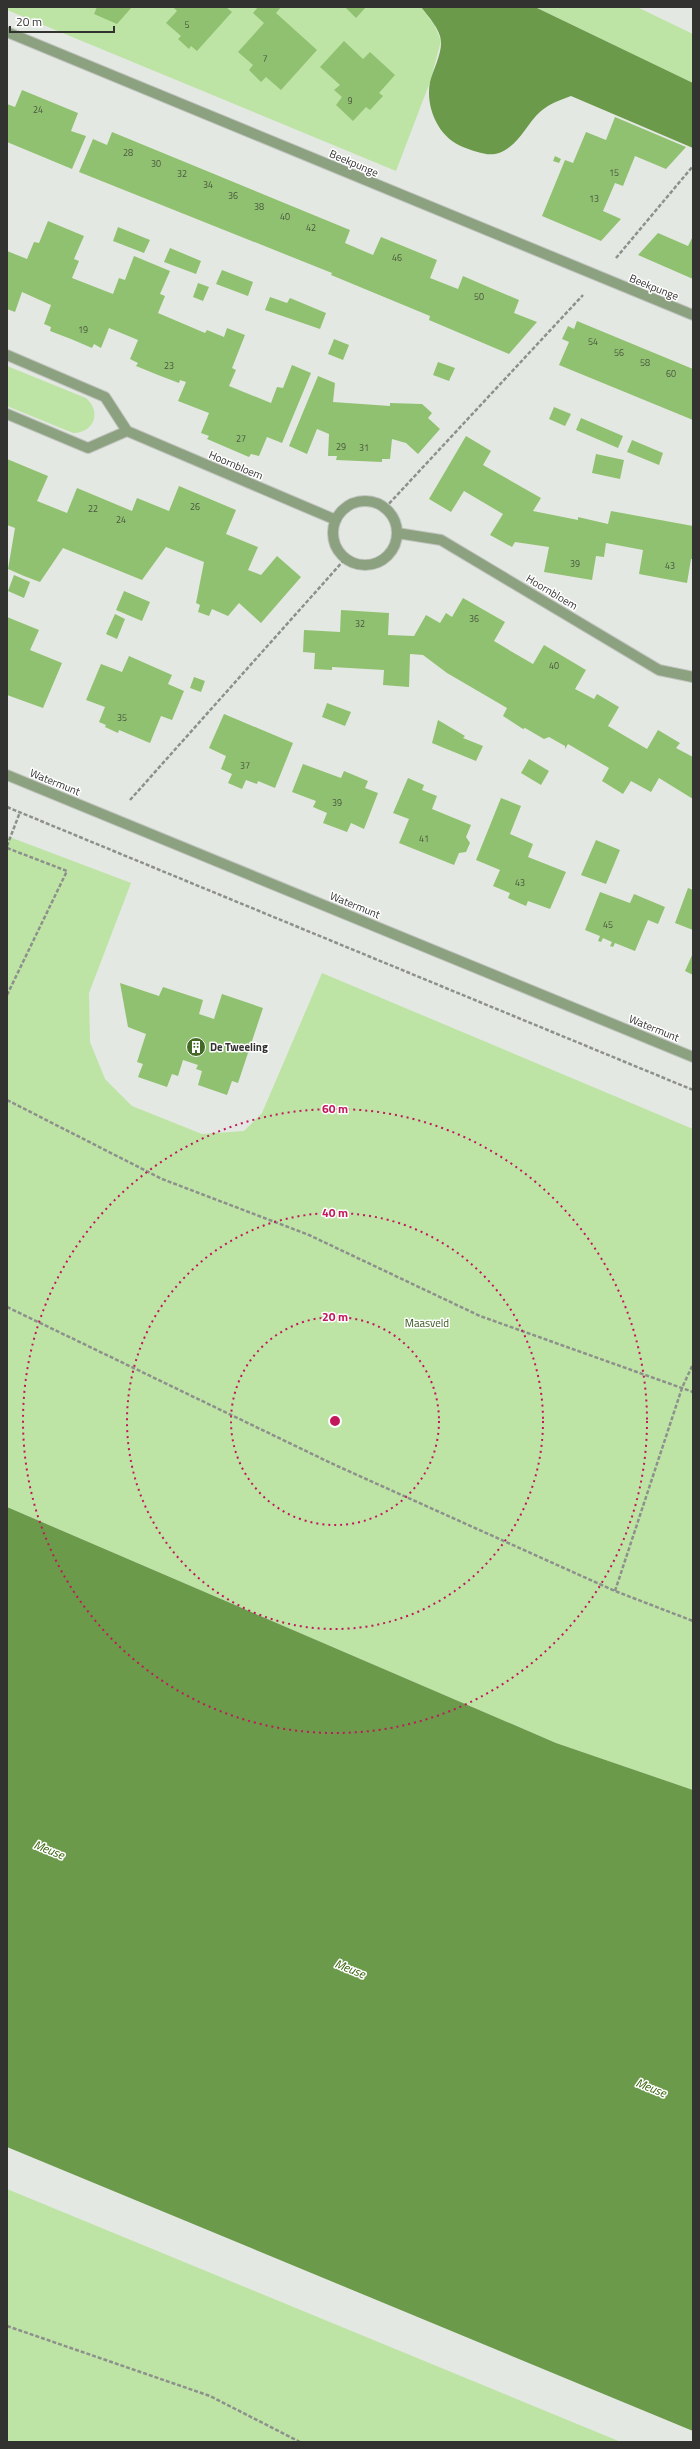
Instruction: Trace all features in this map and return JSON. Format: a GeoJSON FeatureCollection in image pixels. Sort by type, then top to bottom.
{"type":"FeatureCollection","features":[{"type":"Feature","properties":{"kind":"street","name":"Beekpunge"},"geometry":{"type":"LineString","coordinates":[[7,32],[693,315]]}},
{"type":"Feature","properties":{"kind":"street"},"geometry":{"type":"LineString","coordinates":[[7,355],[105,397],[127,432],[88,448],[7,414]]}},
{"type":"Feature","properties":{"kind":"street","name":"Hoornbloem"},"geometry":{"type":"LineString","coordinates":[[127,432],[336,520]]}},
{"type":"Feature","properties":{"kind":"street"},"geometry":{"type":"LineString","coordinates":[[368,501],[385,508],[395,524],[397,533],[391,552],[379,562],[365,566],[346,559],[338,551],[334,541],[333,530],[336,520],[341,512],[358,502],[368,501]]}},
{"type":"Feature","properties":{"kind":"street","name":"Hoornbloem"},"geometry":{"type":"LineString","coordinates":[[397,533],[441,540],[659,670],[693,677]]}},
{"type":"Feature","properties":{"kind":"street","name":"Watermunt"},"geometry":{"type":"LineString","coordinates":[[7,775],[693,1057]]}},
{"type":"Feature","properties":{"kind":"path"},"geometry":{"type":"LineString","coordinates":[[385,508],[599,277],[693,166]]}},
{"type":"Feature","properties":{"kind":"path"},"geometry":{"type":"LineString","coordinates":[[97,844],[113,818],[346,559]]}},
{"type":"Feature","properties":{"kind":"path"},"geometry":{"type":"LineString","coordinates":[[7,807],[693,1090]]}},
{"type":"Feature","properties":{"kind":"path"},"geometry":{"type":"LineString","coordinates":[[7,995],[67,871],[7,847],[20,812]]}},
{"type":"Feature","properties":{"kind":"path"},"geometry":{"type":"LineString","coordinates":[[7,1100],[162,1179],[309,1235],[480,1316],[693,1392]]}},
{"type":"Feature","properties":{"kind":"path"},"geometry":{"type":"LineString","coordinates":[[7,1307],[335,1465],[615,1591],[693,1621]]}},
{"type":"Feature","properties":{"kind":"path"},"geometry":{"type":"LineString","coordinates":[[615,1591],[682,1388],[693,1364]]}},
{"type":"Feature","properties":{"kind":"path"},"geometry":{"type":"LineString","coordinates":[[7,2326],[210,2396],[300,2442]]}},
{"type":"Feature","properties":{"kind":"green space"},"geometry":{"type":"Polygon","coordinates":[[[7,7],[421,7],[435,26],[441,41],[430,82],[396,171],[7,10],[7,7]]]}},
{"type":"Feature","properties":{"kind":"green space"},"geometry":{"type":"Polygon","coordinates":[[[535,7],[637,7],[693,34],[693,83],[535,7]]]}},
{"type":"Feature","properties":{"kind":"green space"},"geometry":{"type":"Polygon","coordinates":[[[7,366],[86,398],[94,409],[91,426],[86,430],[73,433],[7,406],[7,366]]]}},
{"type":"Feature","properties":{"kind":"green space","name":"Maasveld"},"geometry":{"type":"Polygon","coordinates":[[[7,836],[131,883],[89,993],[90,1042],[105,1079],[132,1106],[202,1134],[244,1131],[262,1113],[322,973],[693,1129],[693,1790],[556,1743],[7,1507],[7,836]]]}},
{"type":"Feature","properties":{"kind":"green space"},"geometry":{"type":"Polygon","coordinates":[[[7,2189],[621,2442],[7,2442],[7,2189]]]}},
{"type":"Feature","properties":{"kind":"water"},"geometry":{"type":"Polygon","coordinates":[[[421,7],[535,7],[693,83],[693,148],[571,96],[559,100],[541,111],[518,140],[499,153],[481,153],[454,143],[441,129],[432,112],[429,92],[430,82],[439,57],[441,41],[436,27],[421,7]]]}},
{"type":"Feature","properties":{"kind":"water","name":"Meuse"},"geometry":{"type":"Polygon","coordinates":[[[7,1507],[556,1743],[693,1790],[693,2431],[7,2147],[7,1507]]]}},
{"type":"Feature","properties":{"kind":"building"},"geometry":{"type":"Polygon","coordinates":[[[97,7],[132,7],[117,24],[94,14],[97,7]]]}},
{"type":"Feature","properties":{"kind":"building"},"geometry":{"type":"Polygon","coordinates":[[[173,7],[226,7],[232,12],[197,51],[191,46],[189,49],[178,39],[181,36],[166,23],[177,11],[173,7]]]}},
{"type":"Feature","properties":{"kind":"building"},"geometry":{"type":"Polygon","coordinates":[[[258,7],[281,7],[276,13],[317,50],[281,90],[266,77],[261,82],[249,70],[253,65],[238,52],[264,23],[253,13],[258,7]]]}},
{"type":"Feature","properties":{"kind":"building"},"geometry":{"type":"Polygon","coordinates":[[[345,7],[366,7],[356,18],[345,7]]]}},
{"type":"Feature","properties":{"kind":"building"},"geometry":{"type":"Polygon","coordinates":[[[344,41],[363,59],[370,52],[395,75],[379,93],[383,96],[370,110],[366,107],[353,121],[336,105],[342,97],[334,90],[340,85],[320,67],[344,41]]]}},
{"type":"Feature","properties":{"kind":"building"},"geometry":{"type":"Polygon","coordinates":[[[22,90],[78,113],[71,131],[86,136],[72,169],[7,142],[7,104],[15,107],[22,90]]]}},
{"type":"Feature","properties":{"kind":"building"},"geometry":{"type":"Polygon","coordinates":[[[615,117],[686,147],[666,169],[635,156],[623,186],[615,183],[603,211],[621,219],[601,241],[542,216],[565,160],[573,163],[586,132],[606,140],[615,117]]]}},
{"type":"Feature","properties":{"kind":"building"},"geometry":{"type":"Polygon","coordinates":[[[112,132],[350,230],[345,243],[373,255],[381,237],[437,260],[430,278],[458,289],[463,276],[519,300],[514,313],[537,322],[509,354],[429,320],[430,316],[331,275],[332,273],[79,172],[93,139],[107,145],[112,132]]]}},
{"type":"Feature","properties":{"kind":"building"},"geometry":{"type":"Polygon","coordinates":[[[555,156],[561,159],[559,163],[553,161],[555,156]]]}},
{"type":"Feature","properties":{"kind":"building"},"geometry":{"type":"Polygon","coordinates":[[[48,221],[84,236],[74,259],[79,261],[72,278],[113,294],[119,278],[125,280],[134,256],[170,271],[160,294],[165,296],[158,313],[205,333],[207,330],[224,337],[227,328],[245,335],[232,368],[236,370],[229,386],[271,403],[277,387],[283,388],[292,365],[311,373],[282,443],[267,437],[259,456],[251,454],[249,457],[207,439],[209,436],[201,433],[209,413],[178,401],[186,382],[180,380],[179,383],[136,366],[138,363],[130,359],[138,340],[109,328],[101,348],[94,344],[92,348],[50,331],[51,327],[44,324],[51,305],[22,292],[15,312],[7,309],[7,251],[27,259],[34,242],[39,243],[48,221]]]}},
{"type":"Feature","properties":{"kind":"building"},"geometry":{"type":"Polygon","coordinates":[[[118,227],[150,240],[144,253],[113,241],[118,227]]]}},
{"type":"Feature","properties":{"kind":"building"},"geometry":{"type":"Polygon","coordinates":[[[658,233],[688,246],[693,236],[693,279],[638,255],[658,233]]]}},
{"type":"Feature","properties":{"kind":"building"},"geometry":{"type":"Polygon","coordinates":[[[170,248],[201,261],[196,274],[164,262],[170,248]]]}},
{"type":"Feature","properties":{"kind":"building"},"geometry":{"type":"Polygon","coordinates":[[[222,270],[253,282],[248,296],[216,284],[222,270]]]}},
{"type":"Feature","properties":{"kind":"building"},"geometry":{"type":"Polygon","coordinates":[[[198,283],[209,287],[203,301],[193,297],[198,283]]]}},
{"type":"Feature","properties":{"kind":"building"},"geometry":{"type":"Polygon","coordinates":[[[270,297],[287,303],[290,298],[326,313],[320,329],[265,310],[270,297]]]}},
{"type":"Feature","properties":{"kind":"building"},"geometry":{"type":"Polygon","coordinates":[[[577,321],[693,369],[693,420],[559,365],[569,342],[562,339],[568,326],[574,329],[577,321]]]}},
{"type":"Feature","properties":{"kind":"building"},"geometry":{"type":"Polygon","coordinates":[[[334,339],[349,345],[343,360],[328,354],[334,339]]]}},
{"type":"Feature","properties":{"kind":"building"},"geometry":{"type":"Polygon","coordinates":[[[438,362],[455,368],[449,381],[433,375],[438,362]]]}},
{"type":"Feature","properties":{"kind":"building"},"geometry":{"type":"Polygon","coordinates":[[[318,376],[335,383],[333,402],[390,406],[390,403],[422,404],[432,413],[428,418],[440,429],[418,454],[406,443],[392,439],[390,459],[382,459],[382,462],[336,460],[337,456],[328,456],[329,434],[317,429],[307,454],[289,446],[318,376]]]}},
{"type":"Feature","properties":{"kind":"building"},"geometry":{"type":"Polygon","coordinates":[[[554,407],[571,414],[565,426],[549,419],[554,407]]]}},
{"type":"Feature","properties":{"kind":"building"},"geometry":{"type":"Polygon","coordinates":[[[581,418],[623,436],[618,448],[576,430],[581,418]]]}},
{"type":"Feature","properties":{"kind":"building"},"geometry":{"type":"Polygon","coordinates":[[[466,436],[491,451],[483,465],[541,498],[533,511],[578,520],[578,517],[608,524],[611,511],[693,526],[693,559],[691,559],[687,583],[639,574],[643,550],[606,543],[604,557],[596,556],[592,580],[544,572],[549,547],[515,542],[512,547],[490,535],[503,514],[464,491],[451,512],[429,499],[466,436]]]}},
{"type":"Feature","properties":{"kind":"building"},"geometry":{"type":"Polygon","coordinates":[[[632,440],[663,453],[659,465],[627,452],[632,440]]]}},
{"type":"Feature","properties":{"kind":"building"},"geometry":{"type":"Polygon","coordinates":[[[596,454],[624,460],[620,479],[592,473],[596,454]]]}},
{"type":"Feature","properties":{"kind":"building"},"geometry":{"type":"Polygon","coordinates":[[[7,459],[48,476],[37,501],[67,513],[77,488],[132,511],[137,498],[169,511],[179,486],[236,510],[226,534],[258,547],[248,570],[261,575],[277,556],[301,577],[261,623],[239,603],[228,616],[212,609],[209,616],[198,612],[200,605],[196,603],[204,562],[166,547],[142,580],[63,548],[40,582],[24,576],[8,569],[15,528],[7,525],[7,459]]]}},
{"type":"Feature","properties":{"kind":"building"},"geometry":{"type":"Polygon","coordinates":[[[14,575],[30,582],[24,598],[8,591],[14,575]]]}},
{"type":"Feature","properties":{"kind":"building"},"geometry":{"type":"Polygon","coordinates":[[[124,591],[150,602],[142,621],[116,610],[124,591]]]}},
{"type":"Feature","properties":{"kind":"building"},"geometry":{"type":"Polygon","coordinates":[[[463,598],[505,622],[494,641],[514,653],[533,664],[544,645],[586,670],[575,689],[594,699],[597,694],[619,707],[608,726],[647,749],[658,730],[680,743],[676,748],[693,757],[693,799],[659,778],[651,792],[631,781],[623,794],[602,781],[609,768],[568,744],[565,749],[565,746],[549,737],[544,739],[525,728],[523,729],[503,716],[507,708],[447,673],[423,655],[410,654],[409,687],[383,685],[384,670],[332,667],[332,670],[314,669],[315,653],[303,652],[304,630],[340,632],[341,610],[389,613],[388,635],[414,636],[426,615],[440,623],[446,613],[452,617],[463,598]]]}},
{"type":"Feature","properties":{"kind":"building"},"geometry":{"type":"Polygon","coordinates":[[[115,614],[125,619],[117,639],[106,634],[115,614]]]}},
{"type":"Feature","properties":{"kind":"building"},"geometry":{"type":"Polygon","coordinates":[[[7,617],[39,630],[30,650],[62,663],[43,708],[7,695],[7,617]]]}},
{"type":"Feature","properties":{"kind":"building"},"geometry":{"type":"Polygon","coordinates":[[[129,656],[172,675],[168,684],[184,691],[172,720],[161,716],[150,743],[119,730],[118,733],[105,727],[106,725],[99,722],[105,707],[86,700],[101,664],[122,672],[129,656]]]}},
{"type":"Feature","properties":{"kind":"building"},"geometry":{"type":"Polygon","coordinates":[[[194,677],[205,681],[201,692],[190,688],[194,677]]]}},
{"type":"Feature","properties":{"kind":"building"},"geometry":{"type":"Polygon","coordinates":[[[327,703],[351,712],[345,726],[322,717],[327,703]]]}},
{"type":"Feature","properties":{"kind":"building"},"geometry":{"type":"Polygon","coordinates":[[[224,714],[293,743],[275,788],[258,781],[257,784],[246,780],[242,789],[228,783],[232,774],[221,769],[226,756],[209,748],[224,714]]]}},
{"type":"Feature","properties":{"kind":"building"},"geometry":{"type":"Polygon","coordinates":[[[438,720],[465,736],[463,738],[483,746],[476,761],[432,743],[438,720]]]}},
{"type":"Feature","properties":{"kind":"building"},"geometry":{"type":"Polygon","coordinates":[[[529,759],[549,771],[541,785],[521,773],[529,759]]]}},
{"type":"Feature","properties":{"kind":"building"},"geometry":{"type":"Polygon","coordinates":[[[303,764],[341,778],[344,771],[368,781],[365,788],[378,793],[364,829],[351,823],[347,832],[323,823],[327,813],[313,807],[316,801],[292,792],[303,764]]]}},
{"type":"Feature","properties":{"kind":"building"},"geometry":{"type":"Polygon","coordinates":[[[408,778],[424,785],[422,790],[437,796],[432,809],[471,825],[466,837],[470,843],[466,852],[459,853],[454,865],[399,843],[409,819],[393,813],[408,778]]]}},
{"type":"Feature","properties":{"kind":"building"},"geometry":{"type":"Polygon","coordinates":[[[501,798],[521,806],[510,834],[533,844],[528,857],[566,872],[550,909],[528,901],[526,906],[508,898],[510,893],[493,886],[500,870],[476,860],[501,798]]]}},
{"type":"Feature","properties":{"kind":"building"},"geometry":{"type":"Polygon","coordinates":[[[596,840],[620,850],[606,884],[581,875],[596,840]]]}},
{"type":"Feature","properties":{"kind":"building"},"geometry":{"type":"Polygon","coordinates":[[[688,888],[693,890],[693,930],[675,923],[688,888]]]}},
{"type":"Feature","properties":{"kind":"building"},"geometry":{"type":"Polygon","coordinates":[[[600,892],[630,903],[634,894],[665,907],[658,924],[648,920],[635,951],[615,943],[613,947],[610,946],[612,942],[603,938],[601,942],[598,941],[600,936],[585,930],[600,892]]]}},
{"type":"Feature","properties":{"kind":"building"},"geometry":{"type":"Polygon","coordinates":[[[693,953],[693,975],[685,971],[693,953]]]}},
{"type":"Feature","properties":{"kind":"building","name":"De Tweeling"},"geometry":{"type":"Polygon","coordinates":[[[120,983],[159,996],[163,987],[203,1000],[199,1014],[214,1019],[222,994],[263,1008],[238,1083],[232,1081],[227,1095],[198,1085],[202,1071],[196,1069],[198,1065],[183,1060],[178,1076],[172,1074],[167,1087],[138,1077],[143,1064],[137,1062],[146,1034],[128,1027],[120,983]]]}},
{"type":"Feature","properties":{"kind":"place","name":"De Tweeling"},"geometry":{"type":"Point","coordinates":[196,1047]}}]}
